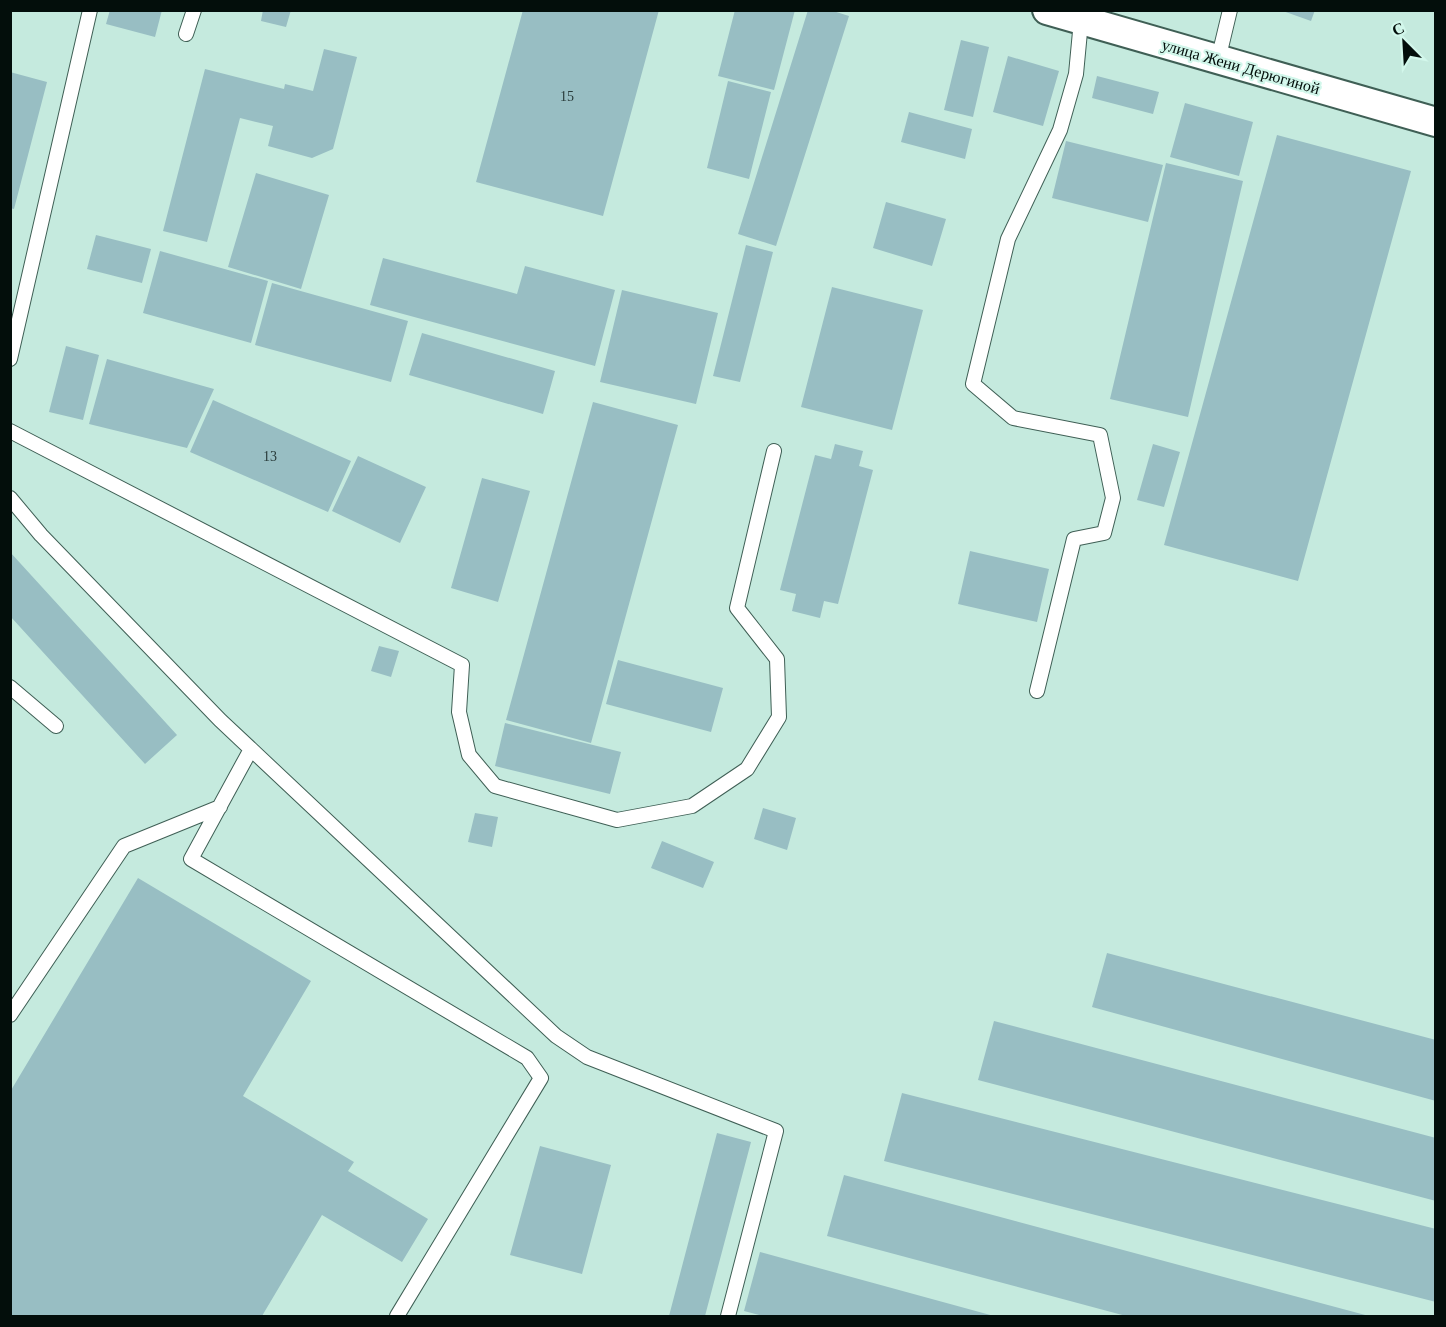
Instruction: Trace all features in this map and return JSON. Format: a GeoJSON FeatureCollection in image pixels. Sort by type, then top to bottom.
{"type":"FeatureCollection","features":[{"type":"Feature","properties":{"kind":"street","name":"улица Жени Дерюгиной"},"geometry":{"type":"LineString","coordinates":[[1047,10],[1436,122]]}},
{"type":"Feature","properties":{"kind":"lane"},"geometry":{"type":"LineString","coordinates":[[10,359],[90,10]]}},
{"type":"Feature","properties":{"kind":"lane"},"geometry":{"type":"LineString","coordinates":[[186,34],[194,10]]}},
{"type":"Feature","properties":{"kind":"lane"},"geometry":{"type":"LineString","coordinates":[[1218,60],[1230,10]]}},
{"type":"Feature","properties":{"kind":"lane"},"geometry":{"type":"LineString","coordinates":[[1037,691],[1074,539],[1104,533],[1113,498],[1100,435],[1013,418],[973,384],[1008,239],[1060,130],[1076,74],[1081,21]]}},
{"type":"Feature","properties":{"kind":"lane"},"geometry":{"type":"LineString","coordinates":[[10,431],[462,665],[459,712],[469,755],[495,786],[617,820],[692,806],[747,769],[778,717],[777,659],[738,608],[774,451]]}},
{"type":"Feature","properties":{"kind":"lane"},"geometry":{"type":"LineString","coordinates":[[10,498],[41,535],[251,749],[556,1036],[587,1057],[776,1131],[728,1317]]}},
{"type":"Feature","properties":{"kind":"lane"},"geometry":{"type":"LineString","coordinates":[[10,687],[56,726]]}},
{"type":"Feature","properties":{"kind":"lane"},"geometry":{"type":"LineString","coordinates":[[251,749],[191,860],[527,1058],[541,1078],[397,1317]]}},
{"type":"Feature","properties":{"kind":"lane"},"geometry":{"type":"LineString","coordinates":[[10,1015],[124,846],[220,807]]}},
{"type":"Feature","properties":{"kind":"building"},"geometry":{"type":"Polygon","coordinates":[[[110,10],[162,10],[155,37],[106,24],[110,10]]]}},
{"type":"Feature","properties":{"kind":"building"},"geometry":{"type":"Polygon","coordinates":[[[263,10],[291,10],[286,27],[261,21],[263,10]]]}},
{"type":"Feature","properties":{"kind":"building"},"geometry":{"type":"Polygon","coordinates":[[[523,10],[659,10],[603,216],[476,182],[523,10]]]}},
{"type":"Feature","properties":{"kind":"building"},"geometry":{"type":"Polygon","coordinates":[[[735,10],[795,10],[774,90],[718,76],[735,10]]]}},
{"type":"Feature","properties":{"kind":"building"},"geometry":{"type":"Polygon","coordinates":[[[808,10],[830,10],[849,16],[776,246],[738,234],[808,10]]]}},
{"type":"Feature","properties":{"kind":"building"},"geometry":{"type":"Polygon","coordinates":[[[1280,10],[1315,10],[1311,21],[1280,10]]]}},
{"type":"Feature","properties":{"kind":"building"},"geometry":{"type":"Polygon","coordinates":[[[961,40],[989,47],[973,117],[944,110],[961,40]]]}},
{"type":"Feature","properties":{"kind":"building"},"geometry":{"type":"Polygon","coordinates":[[[324,49],[357,57],[333,149],[312,158],[268,146],[273,126],[240,118],[207,242],[163,231],[205,69],[284,89],[285,84],[313,91],[324,49]]]}},
{"type":"Feature","properties":{"kind":"building"},"geometry":{"type":"Polygon","coordinates":[[[1008,56],[1059,71],[1043,126],[993,112],[1008,56]]]}},
{"type":"Feature","properties":{"kind":"building"},"geometry":{"type":"Polygon","coordinates":[[[10,72],[47,82],[14,209],[10,208],[10,72]]]}},
{"type":"Feature","properties":{"kind":"building"},"geometry":{"type":"Polygon","coordinates":[[[1097,76],[1159,92],[1153,114],[1092,98],[1097,76]]]}},
{"type":"Feature","properties":{"kind":"building"},"geometry":{"type":"Polygon","coordinates":[[[728,81],[771,92],[749,179],[707,168],[728,81]]]}},
{"type":"Feature","properties":{"kind":"building"},"geometry":{"type":"Polygon","coordinates":[[[1185,103],[1253,122],[1239,176],[1170,157],[1185,103]]]}},
{"type":"Feature","properties":{"kind":"building"},"geometry":{"type":"Polygon","coordinates":[[[909,112],[972,129],[965,159],[901,142],[909,112]]]}},
{"type":"Feature","properties":{"kind":"building"},"geometry":{"type":"Polygon","coordinates":[[[1277,135],[1411,171],[1298,581],[1164,545],[1277,135]]]}},
{"type":"Feature","properties":{"kind":"building"},"geometry":{"type":"Polygon","coordinates":[[[1066,141],[1163,165],[1148,222],[1052,198],[1066,141]]]}},
{"type":"Feature","properties":{"kind":"building"},"geometry":{"type":"Polygon","coordinates":[[[1166,163],[1243,181],[1188,417],[1110,399],[1166,163]]]}},
{"type":"Feature","properties":{"kind":"building"},"geometry":{"type":"Polygon","coordinates":[[[256,173],[329,195],[301,289],[228,267],[256,173]]]}},
{"type":"Feature","properties":{"kind":"building"},"geometry":{"type":"Polygon","coordinates":[[[886,202],[946,219],[932,266],[873,248],[886,202]]]}},
{"type":"Feature","properties":{"kind":"building"},"geometry":{"type":"Polygon","coordinates":[[[96,235],[151,249],[142,283],[87,269],[96,235]]]}},
{"type":"Feature","properties":{"kind":"building"},"geometry":{"type":"Polygon","coordinates":[[[746,245],[773,252],[740,382],[713,376],[746,245]]]}},
{"type":"Feature","properties":{"kind":"building"},"geometry":{"type":"Polygon","coordinates":[[[160,251],[268,281],[251,343],[143,313],[160,251]]]}},
{"type":"Feature","properties":{"kind":"building"},"geometry":{"type":"Polygon","coordinates":[[[383,258],[517,294],[525,266],[615,290],[595,366],[370,305],[383,258]]]}},
{"type":"Feature","properties":{"kind":"building"},"geometry":{"type":"Polygon","coordinates":[[[272,283],[408,321],[391,382],[255,345],[272,283]]]}},
{"type":"Feature","properties":{"kind":"building"},"geometry":{"type":"Polygon","coordinates":[[[832,287],[923,310],[892,430],[801,407],[832,287]]]}},
{"type":"Feature","properties":{"kind":"building"},"geometry":{"type":"Polygon","coordinates":[[[622,290],[718,313],[696,404],[600,382],[622,290]]]}},
{"type":"Feature","properties":{"kind":"building"},"geometry":{"type":"Polygon","coordinates":[[[422,333],[555,371],[543,414],[409,375],[422,333]]]}},
{"type":"Feature","properties":{"kind":"building"},"geometry":{"type":"Polygon","coordinates":[[[66,346],[99,355],[83,420],[49,412],[66,346]]]}},
{"type":"Feature","properties":{"kind":"building"},"geometry":{"type":"Polygon","coordinates":[[[107,359],[214,389],[187,448],[89,424],[107,359]]]}},
{"type":"Feature","properties":{"kind":"building"},"geometry":{"type":"Polygon","coordinates":[[[213,400],[351,461],[328,512],[190,452],[213,400]]]}},
{"type":"Feature","properties":{"kind":"building"},"geometry":{"type":"Polygon","coordinates":[[[593,402],[678,425],[591,743],[506,720],[593,402]]]}},
{"type":"Feature","properties":{"kind":"building"},"geometry":{"type":"Polygon","coordinates":[[[835,444],[863,451],[859,466],[873,470],[838,604],[824,601],[820,618],[792,611],[796,594],[780,590],[815,455],[831,459],[835,444]]]}},
{"type":"Feature","properties":{"kind":"building"},"geometry":{"type":"Polygon","coordinates":[[[1153,444],[1180,452],[1164,507],[1137,500],[1153,444]]]}},
{"type":"Feature","properties":{"kind":"building"},"geometry":{"type":"Polygon","coordinates":[[[358,456],[426,487],[400,543],[332,511],[358,456]]]}},
{"type":"Feature","properties":{"kind":"building"},"geometry":{"type":"Polygon","coordinates":[[[482,478],[530,491],[498,602],[451,588],[482,478]]]}},
{"type":"Feature","properties":{"kind":"building"},"geometry":{"type":"Polygon","coordinates":[[[970,551],[1049,569],[1037,622],[958,604],[970,551]]]}},
{"type":"Feature","properties":{"kind":"building"},"geometry":{"type":"Polygon","coordinates":[[[10,552],[177,735],[145,764],[10,616],[10,552]]]}},
{"type":"Feature","properties":{"kind":"building"},"geometry":{"type":"Polygon","coordinates":[[[379,646],[399,651],[391,677],[371,671],[379,646]]]}},
{"type":"Feature","properties":{"kind":"building"},"geometry":{"type":"Polygon","coordinates":[[[618,660],[723,688],[711,732],[606,704],[618,660]]]}},
{"type":"Feature","properties":{"kind":"building"},"geometry":{"type":"Polygon","coordinates":[[[505,723],[621,752],[610,794],[495,766],[505,723]]]}},
{"type":"Feature","properties":{"kind":"building"},"geometry":{"type":"Polygon","coordinates":[[[763,808],[796,818],[787,850],[754,839],[763,808]]]}},
{"type":"Feature","properties":{"kind":"building"},"geometry":{"type":"Polygon","coordinates":[[[475,813],[498,817],[492,847],[468,842],[475,813]]]}},
{"type":"Feature","properties":{"kind":"building"},"geometry":{"type":"Polygon","coordinates":[[[662,841],[714,862],[703,888],[651,868],[662,841]]]}},
{"type":"Feature","properties":{"kind":"building"},"geometry":{"type":"Polygon","coordinates":[[[138,878],[311,981],[243,1096],[354,1162],[348,1171],[428,1219],[402,1262],[322,1215],[262,1316],[10,1316],[10,1092],[138,878]]]}},
{"type":"Feature","properties":{"kind":"building"},"geometry":{"type":"Polygon","coordinates":[[[1107,953],[1436,1040],[1436,1101],[1092,1007],[1107,953]]]}},
{"type":"Feature","properties":{"kind":"building"},"geometry":{"type":"Polygon","coordinates":[[[994,1021],[1436,1138],[1436,1201],[978,1080],[994,1021]]]}},
{"type":"Feature","properties":{"kind":"building"},"geometry":{"type":"Polygon","coordinates":[[[902,1093],[1436,1229],[1436,1302],[884,1161],[902,1093]]]}},
{"type":"Feature","properties":{"kind":"building"},"geometry":{"type":"Polygon","coordinates":[[[717,1133],[751,1142],[705,1316],[669,1316],[717,1133]]]}},
{"type":"Feature","properties":{"kind":"building"},"geometry":{"type":"Polygon","coordinates":[[[540,1146],[611,1165],[582,1274],[510,1255],[540,1146]]]}},
{"type":"Feature","properties":{"kind":"building"},"geometry":{"type":"Polygon","coordinates":[[[844,1175],[1369,1316],[1126,1316],[827,1236],[844,1175]]]}},
{"type":"Feature","properties":{"kind":"building"},"geometry":{"type":"Polygon","coordinates":[[[760,1252],[994,1316],[763,1316],[744,1311],[760,1252]]]}}]}
